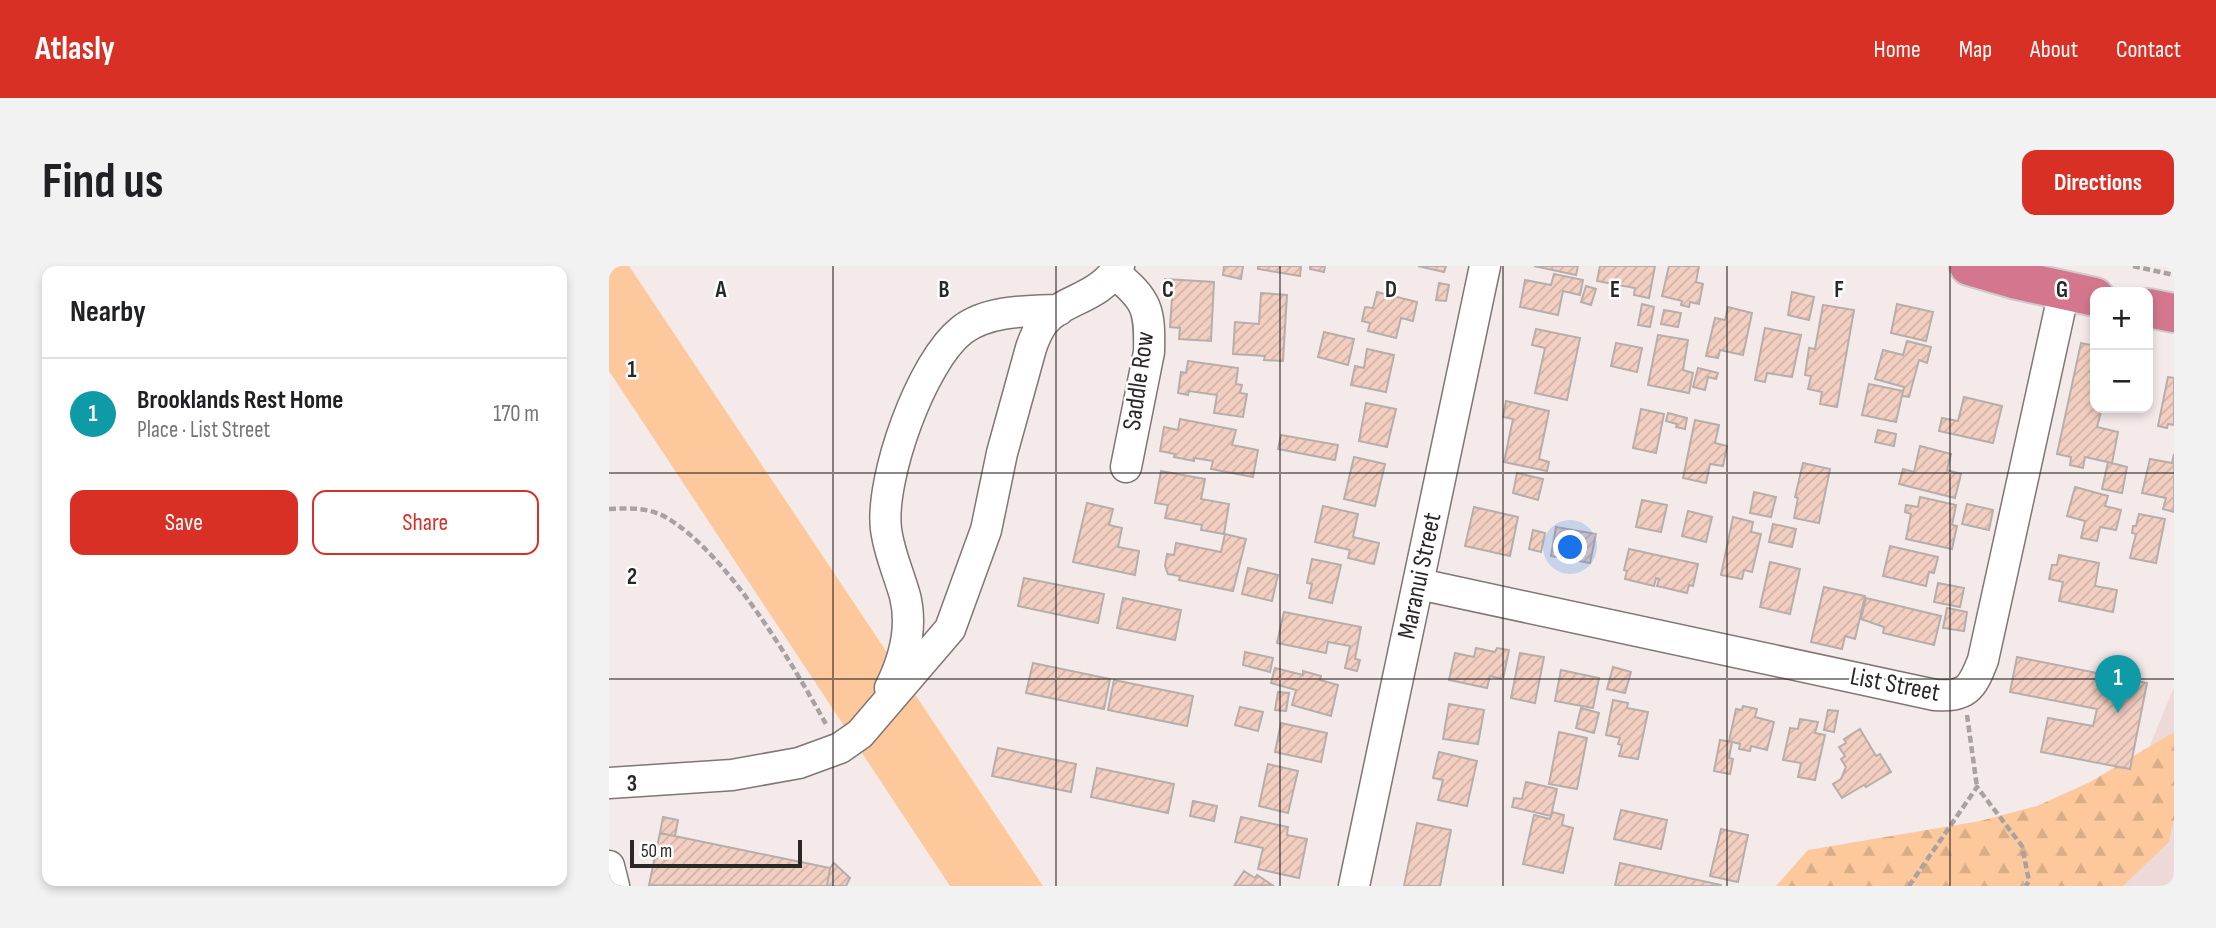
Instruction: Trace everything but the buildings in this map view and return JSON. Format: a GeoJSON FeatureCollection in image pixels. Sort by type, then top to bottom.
{"type":"FeatureCollection","features":[{"type":"Feature","properties":{"kind":"highway"},"geometry":{"type":"LineString","coordinates":[[1969,266],[2080,294]]}},
{"type":"Feature","properties":{"kind":"highway"},"geometry":{"type":"LineString","coordinates":[[2153,309],[2174,313]]}},
{"type":"Feature","properties":{"kind":"street","name":"Maranui Street"},"geometry":{"type":"LineString","coordinates":[[1354,886],[1485,266]]}},
{"type":"Feature","properties":{"kind":"street"},"geometry":{"type":"LineString","coordinates":[[609,783],[732,775],[799,763],[840,748],[874,720],[950,629],[986,530],[1002,453],[1031,348],[1042,324],[1059,310],[1104,285],[1117,270]]}},
{"type":"Feature","properties":{"kind":"street","name":"Saddle Row"},"geometry":{"type":"LineString","coordinates":[[1117,270],[1140,296],[1148,317],[1149,333],[1149,352],[1126,467]]}},
{"type":"Feature","properties":{"kind":"street","name":"List Street"},"geometry":{"type":"LineString","coordinates":[[1419,584],[1934,695],[1952,696],[1964,693],[1976,679],[1983,660],[2080,294]]}},
{"type":"Feature","properties":{"kind":"street"},"geometry":{"type":"LineString","coordinates":[[874,720],[901,666],[908,632],[905,598],[891,554],[886,527],[889,482],[900,442],[923,384],[945,348],[962,329],[989,317],[1015,312],[1059,310]]}},
{"type":"Feature","properties":{"kind":"street"},"geometry":{"type":"LineString","coordinates":[[609,866],[614,886]]}},
{"type":"Feature","properties":{"kind":"path"},"geometry":{"type":"LineString","coordinates":[[2133,266],[2174,275]]}},
{"type":"Feature","properties":{"kind":"path"},"geometry":{"type":"LineString","coordinates":[[609,509],[636,508],[665,517],[688,534],[722,567],[797,672],[840,748]]}},
{"type":"Feature","properties":{"kind":"path"},"geometry":{"type":"LineString","coordinates":[[1964,693],[1977,787],[2022,846],[2029,884]]}},
{"type":"Feature","properties":{"kind":"path"},"geometry":{"type":"LineString","coordinates":[[1909,886],[1977,787]]}},
{"type":"Feature","properties":{"kind":"shaded area"},"geometry":{"type":"Polygon","coordinates":[[[2174,687],[2174,886],[2067,886],[2121,816],[2174,687]]]}},
{"type":"Feature","properties":{"kind":"green space"},"geometry":{"type":"Polygon","coordinates":[[[609,266],[629,266],[1043,886],[950,886],[609,371],[609,266]]]}},
{"type":"Feature","properties":{"kind":"green space"},"geometry":{"type":"Polygon","coordinates":[[[2174,732],[2174,819],[2169,842],[2123,886],[1776,886],[1808,850],[1980,821],[2037,806],[2090,782],[2174,732]]]}},
{"type":"Feature","properties":{"kind":"place","name":"Brooklands Rest Home"},"geometry":{"type":"Point","coordinates":[2118,713]}}]}
